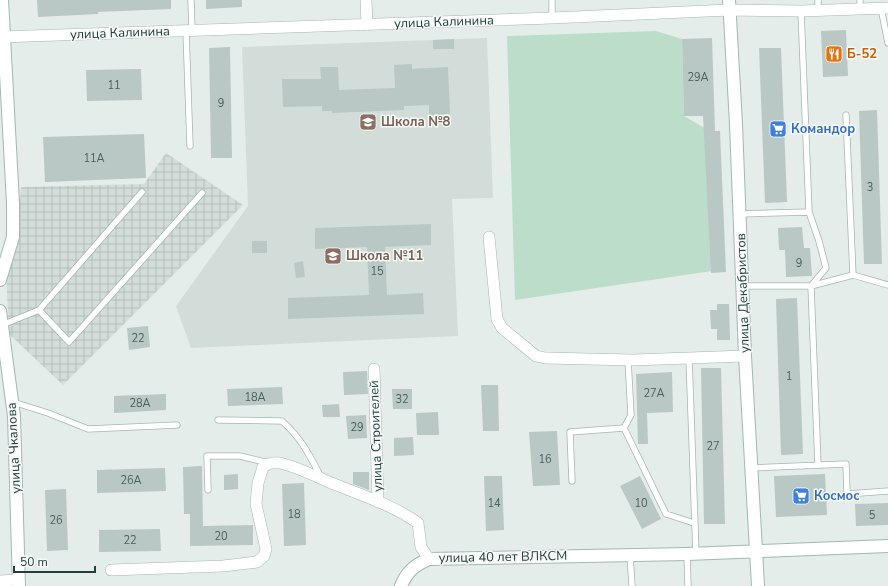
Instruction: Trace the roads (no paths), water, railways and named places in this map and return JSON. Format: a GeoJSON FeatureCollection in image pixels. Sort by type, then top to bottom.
{"type":"FeatureCollection","features":[{"type":"Feature","properties":{"kind":"main road"},"geometry":{"type":"LineString","coordinates":[[0,280],[13,236],[13,203],[2,37],[2,0]]}},
{"type":"Feature","properties":{"kind":"main road","name":"улица Декабристов"},"geometry":{"type":"LineString","coordinates":[[729,5],[736,124],[745,356],[758,586]]}},
{"type":"Feature","properties":{"kind":"main road","name":"улица Чкалова"},"geometry":{"type":"LineString","coordinates":[[0,311],[14,416],[19,583]]}},
{"type":"Feature","properties":{"kind":"main road","name":"улица 40 лет ВЛКСМ"},"geometry":{"type":"LineString","coordinates":[[429,559],[691,554],[888,546]]}},
{"type":"Feature","properties":{"kind":"main road"},"geometry":{"type":"LineString","coordinates":[[401,586],[404,579],[415,565],[429,559]]}},
{"type":"Feature","properties":{"kind":"street"},"geometry":{"type":"LineString","coordinates":[[366,0],[367,25]]}},
{"type":"Feature","properties":{"kind":"street","name":"улица Калинина"},"geometry":{"type":"LineString","coordinates":[[2,37],[552,18],[729,5],[801,11],[818,5],[860,4],[885,8]]}},
{"type":"Feature","properties":{"kind":"street"},"geometry":{"type":"LineString","coordinates":[[489,237],[497,319],[502,328],[536,356],[545,358],[628,360],[745,356]]}},
{"type":"Feature","properties":{"kind":"street","name":"улица Строителей"},"geometry":{"type":"LineString","coordinates":[[374,370],[378,502]]}},
{"type":"Feature","properties":{"kind":"street"},"geometry":{"type":"LineString","coordinates":[[111,570],[223,566],[257,562],[264,556],[266,549],[256,504],[258,482],[263,466],[270,463]]}},
{"type":"Feature","properties":{"kind":"street","name":"улица 40 лет ВЛКСМ"},"geometry":{"type":"LineString","coordinates":[[270,463],[279,463],[295,468],[378,502],[409,517],[418,523],[421,547],[429,559]]}},
{"type":"Feature","properties":{"kind":"street"},"geometry":{"type":"LineString","coordinates":[[0,581],[19,583]]}},
{"type":"Feature","properties":{"kind":"lane"},"geometry":{"type":"LineString","coordinates":[[190,146],[189,31],[191,0]]}},
{"type":"Feature","properties":{"kind":"lane"},"geometry":{"type":"LineString","coordinates":[[552,0],[552,18]]}},
{"type":"Feature","properties":{"kind":"lane"},"geometry":{"type":"LineString","coordinates":[[885,8],[888,43]]}},
{"type":"Feature","properties":{"kind":"lane"},"geometry":{"type":"LineString","coordinates":[[801,11],[809,212],[826,268],[812,286],[818,465]]}},
{"type":"Feature","properties":{"kind":"lane"},"geometry":{"type":"LineString","coordinates":[[846,115],[853,275]]}},
{"type":"Feature","properties":{"kind":"lane"},"geometry":{"type":"LineString","coordinates":[[2,325],[39,310],[142,192]]}},
{"type":"Feature","properties":{"kind":"lane"},"geometry":{"type":"LineString","coordinates":[[39,310],[69,342],[202,193]]}},
{"type":"Feature","properties":{"kind":"lane"},"geometry":{"type":"LineString","coordinates":[[740,214],[809,212]]}},
{"type":"Feature","properties":{"kind":"lane"},"geometry":{"type":"LineString","coordinates":[[743,286],[812,286],[853,275],[888,285]]}},
{"type":"Feature","properties":{"kind":"lane"},"geometry":{"type":"LineString","coordinates":[[688,586],[694,523],[689,358]]}},
{"type":"Feature","properties":{"kind":"lane"},"geometry":{"type":"LineString","coordinates":[[624,428],[631,415],[628,360]]}},
{"type":"Feature","properties":{"kind":"lane"},"geometry":{"type":"LineString","coordinates":[[13,402],[48,413],[88,429],[178,425]]}},
{"type":"Feature","properties":{"kind":"lane"},"geometry":{"type":"LineString","coordinates":[[218,420],[282,421],[292,430],[305,446],[322,479]]}},
{"type":"Feature","properties":{"kind":"lane"},"geometry":{"type":"LineString","coordinates":[[624,428],[666,514],[694,523]]}},
{"type":"Feature","properties":{"kind":"lane"},"geometry":{"type":"LineString","coordinates":[[572,481],[570,432],[624,428]]}},
{"type":"Feature","properties":{"kind":"lane"},"geometry":{"type":"LineString","coordinates":[[208,490],[207,456],[240,456],[270,463]]}},
{"type":"Feature","properties":{"kind":"lane"},"geometry":{"type":"LineString","coordinates":[[752,468],[846,464],[847,494],[888,491]]}},
{"type":"Feature","properties":{"kind":"lane"},"geometry":{"type":"LineString","coordinates":[[630,555],[632,586]]}},
{"type":"Feature","properties":{"kind":"place","name":"Б-52"},"geometry":{"type":"Point","coordinates":[834,54]}},
{"type":"Feature","properties":{"kind":"place","name":"Школа №8"},"geometry":{"type":"Point","coordinates":[368,122]}},
{"type":"Feature","properties":{"kind":"place","name":"Командор"},"geometry":{"type":"Point","coordinates":[778,129]}},
{"type":"Feature","properties":{"kind":"place","name":"Школа №11"},"geometry":{"type":"Point","coordinates":[333,256]}},
{"type":"Feature","properties":{"kind":"place","name":"Космос"},"geometry":{"type":"Point","coordinates":[801,496]}}]}
